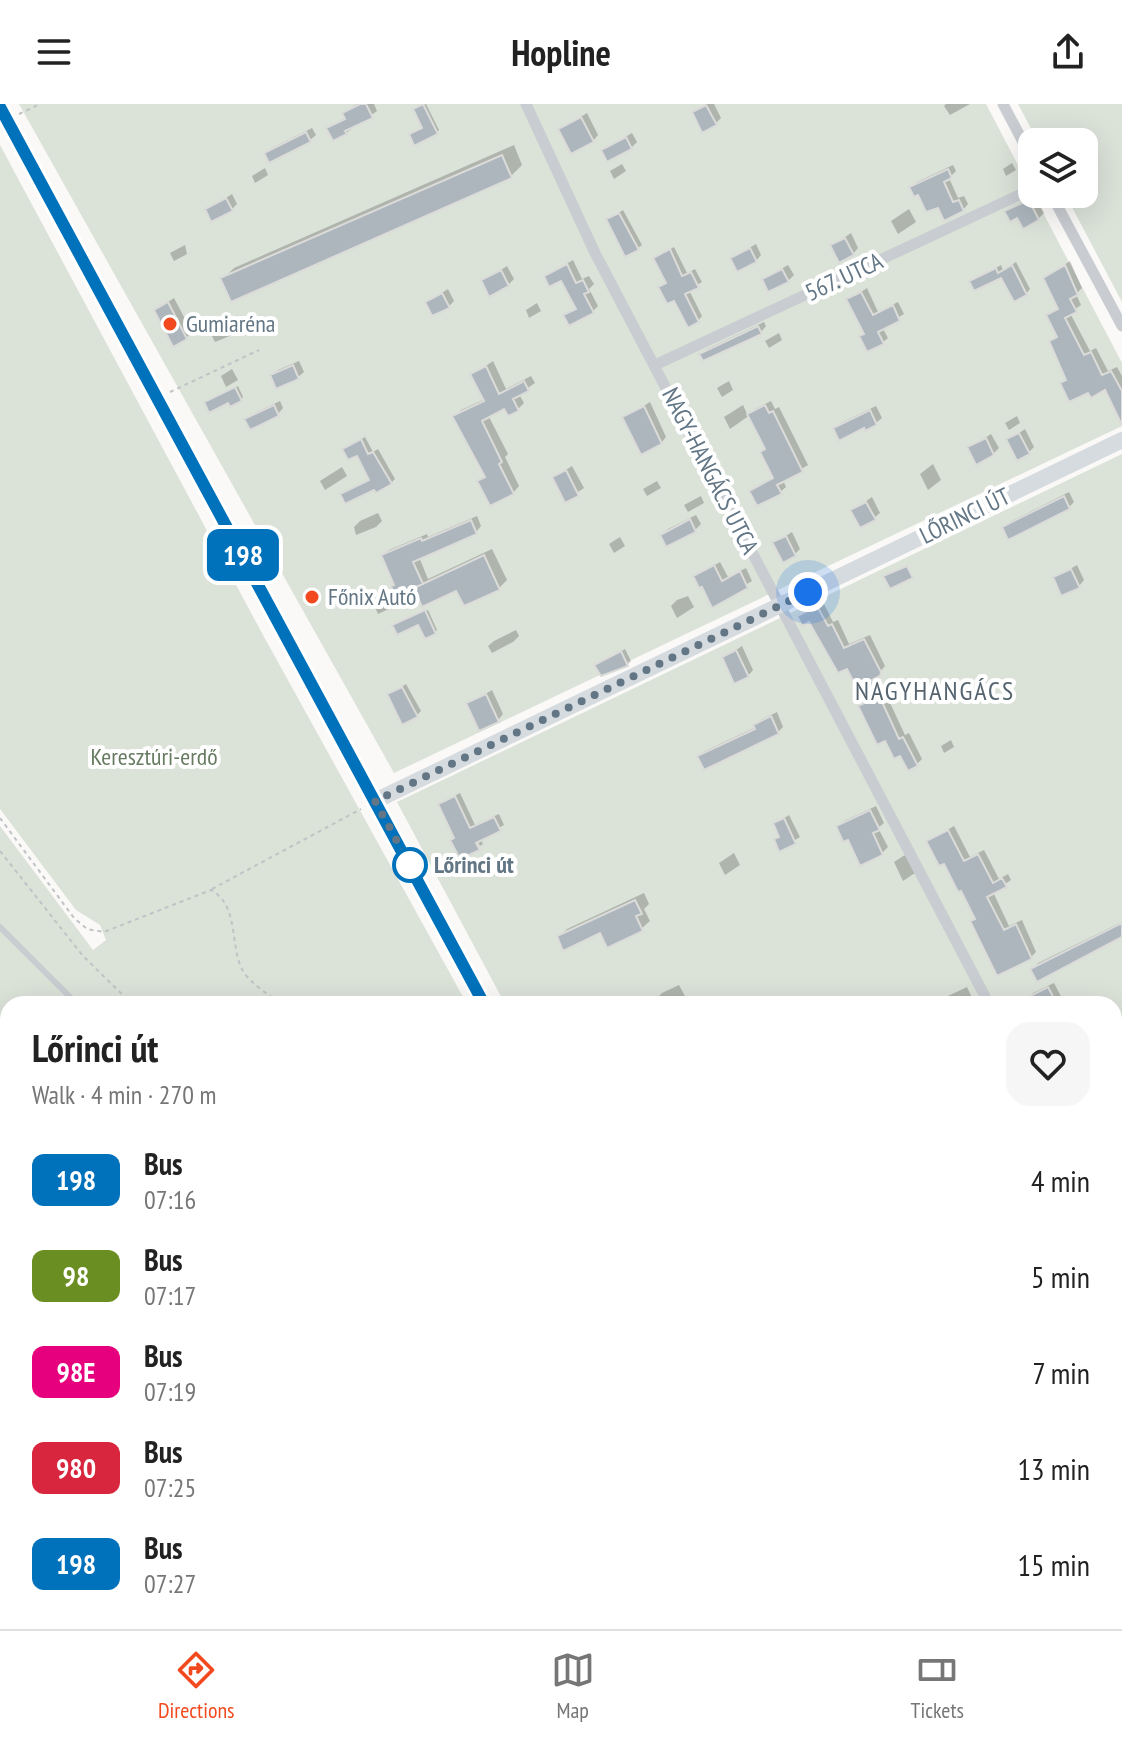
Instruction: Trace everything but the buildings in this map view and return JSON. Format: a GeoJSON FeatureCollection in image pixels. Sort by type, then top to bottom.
{"type":"FeatureCollection","features":[{"type":"Feature","properties":{"kind":"main road"},"geometry":{"type":"LineString","coordinates":[[3,113],[480,996]]}},
{"type":"Feature","properties":{"kind":"main road","name":"LŐRINCI ÚT"},"geometry":{"type":"LineString","coordinates":[[375,801],[1122,440]]}},
{"type":"Feature","properties":{"kind":"street","name":"NAGY-HANGÁCS UTCA"},"geometry":{"type":"LineString","coordinates":[[526,104],[595,253],[985,996]]}},
{"type":"Feature","properties":{"kind":"street"},"geometry":{"type":"LineString","coordinates":[[1003,104],[1018,132]]}},
{"type":"Feature","properties":{"kind":"street","name":"567. UTCA"},"geometry":{"type":"LineString","coordinates":[[655,365],[1018,196]]}},
{"type":"Feature","properties":{"kind":"street"},"geometry":{"type":"LineString","coordinates":[[1059,208],[1122,326]]}},
{"type":"Feature","properties":{"kind":"lane"},"geometry":{"type":"LineString","coordinates":[[0,927],[69,996]]}},
{"type":"Feature","properties":{"kind":"path"},"geometry":{"type":"LineString","coordinates":[[3,113],[40,104]]}},
{"type":"Feature","properties":{"kind":"path"},"geometry":{"type":"LineString","coordinates":[[158,397],[259,350]]}},
{"type":"Feature","properties":{"kind":"path"},"geometry":{"type":"LineString","coordinates":[[0,818],[74,918],[87,929],[104,932],[211,890],[375,801]]}},
{"type":"Feature","properties":{"kind":"path"},"geometry":{"type":"LineString","coordinates":[[0,851],[83,956],[124,996]]}},
{"type":"Feature","properties":{"kind":"path"},"geometry":{"type":"LineString","coordinates":[[211,890],[219,894],[227,906],[243,971],[270,996]]}},
{"type":"Feature","properties":{"kind":"green space"},"geometry":{"type":"Polygon","coordinates":[[[19,104],[986,104],[1018,165],[1018,208],[1041,208],[1122,363],[1122,426],[394,773],[19,104]]]}},
{"type":"Feature","properties":{"kind":"green space"},"geometry":{"type":"Polygon","coordinates":[[[1018,104],[1122,104],[1122,302],[1072,208],[1098,208],[1098,128],[1031,128],[1018,104]]]}},
{"type":"Feature","properties":{"kind":"green space","name":"Keresztúri-erdő"},"geometry":{"type":"Polygon","coordinates":[[[0,145],[263,635],[463,996],[0,996],[0,826],[93,950],[106,940],[100,925],[76,910],[0,809],[0,145]]]}},
{"type":"Feature","properties":{"kind":"green space"},"geometry":{"type":"Polygon","coordinates":[[[1122,454],[1122,996],[501,996],[397,802],[1122,454]]]}},
{"type":"Feature","properties":{"kind":"bus line","name":"198"},"geometry":{"type":"LineString","coordinates":[[0,107],[480,996]]}},
{"type":"Feature","properties":{"kind":"place","name":"Gumiaréna"},"geometry":{"type":"Point","coordinates":[170,324]}},
{"type":"Feature","properties":{"kind":"place","name":"Főnix Autó"},"geometry":{"type":"Point","coordinates":[312,597]}},
{"type":"Feature","properties":{"kind":"place","name":"Lőrinci út"},"geometry":{"type":"Point","coordinates":[410,865]}},
{"type":"Feature","properties":{"kind":"district","name":"NAGYHANGÁCS"},"geometry":{"type":"Point","coordinates":[935,691]}},
{"type":"Feature","properties":{"kind":"route"},"geometry":{"type":"LineString","coordinates":[[410,865],[375,801],[808,592]]}}]}
